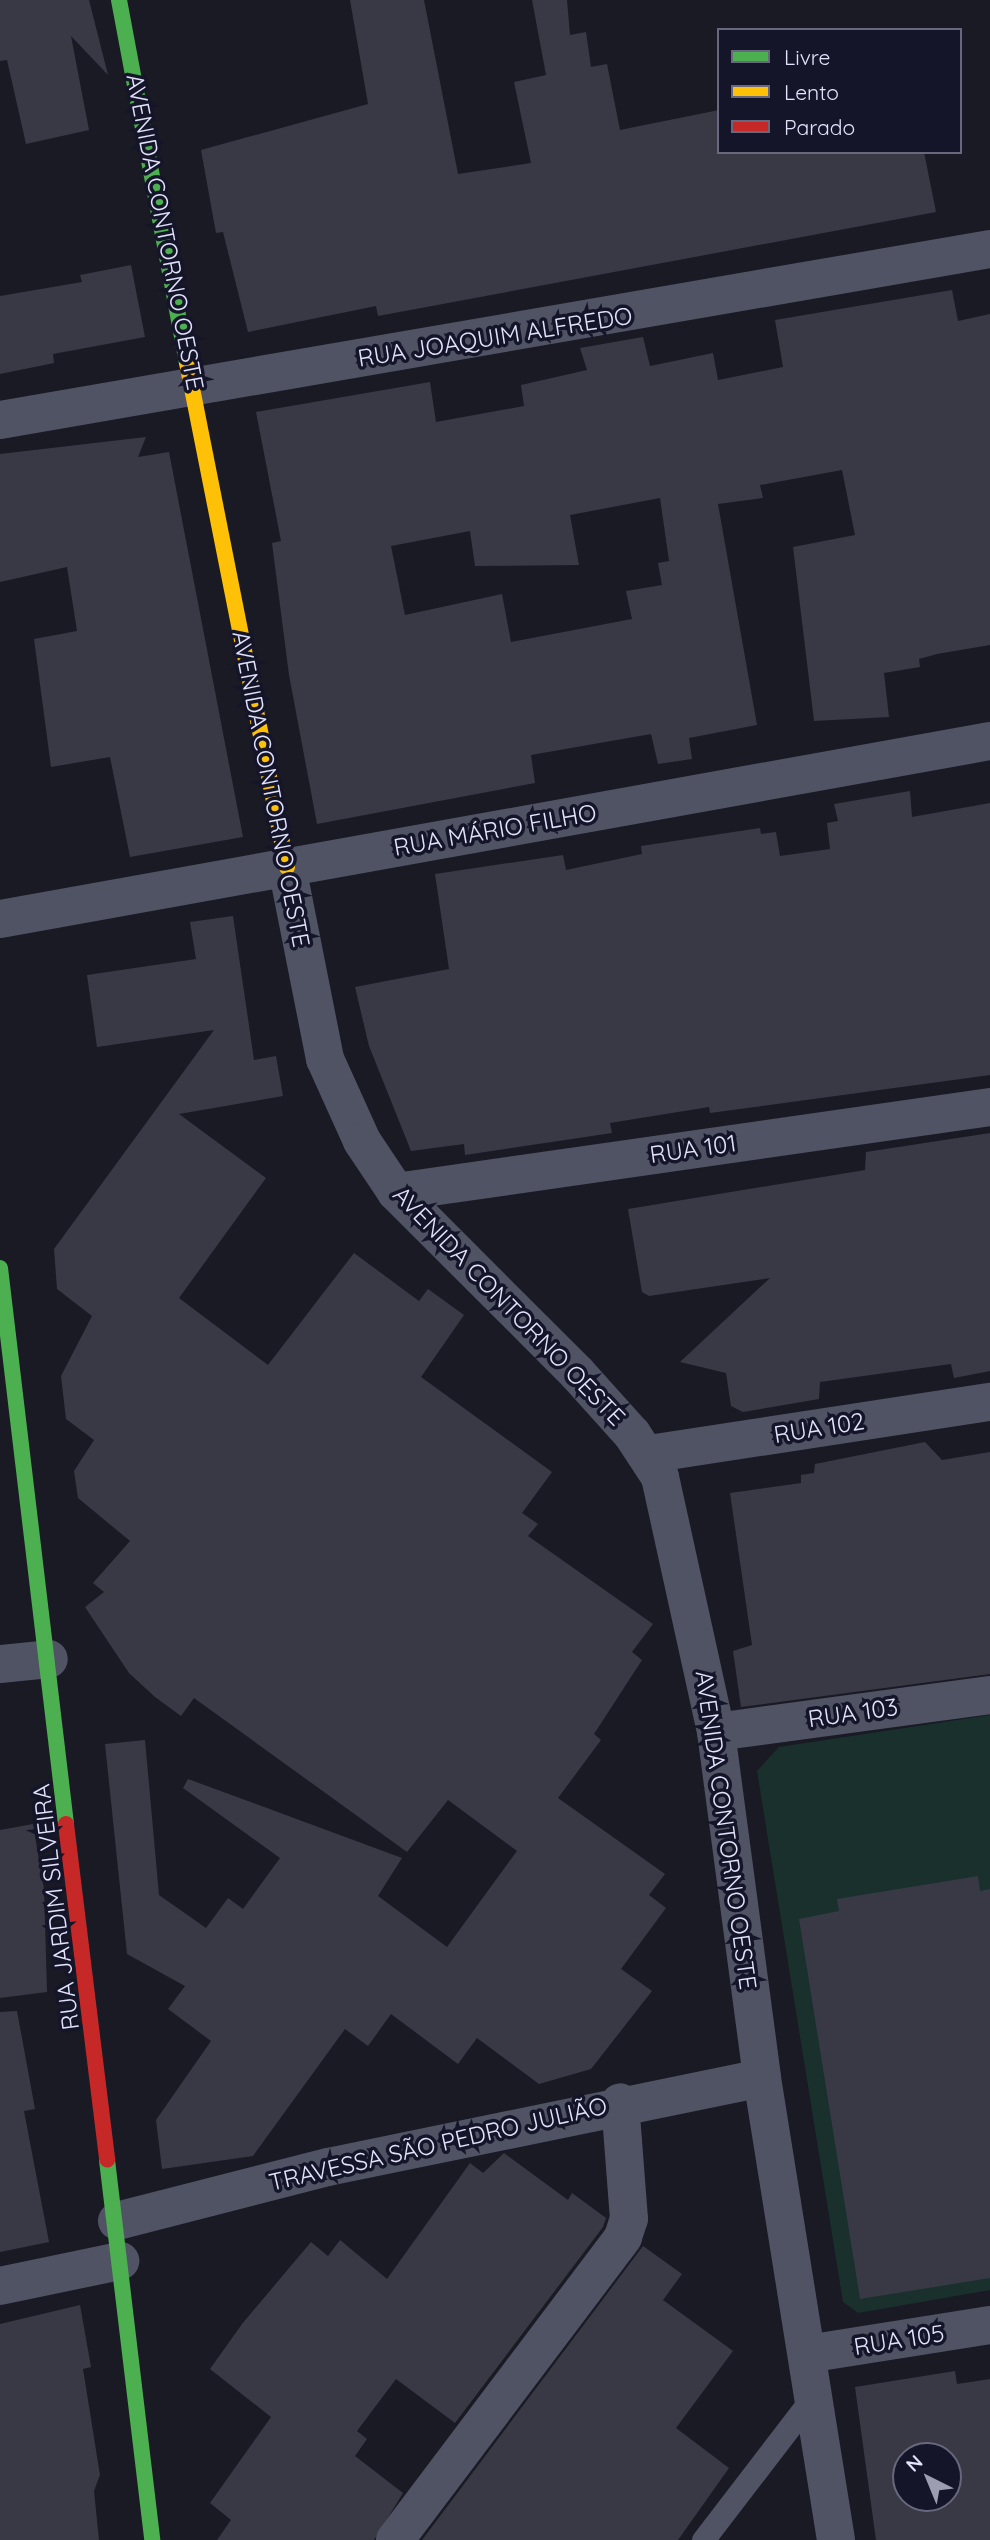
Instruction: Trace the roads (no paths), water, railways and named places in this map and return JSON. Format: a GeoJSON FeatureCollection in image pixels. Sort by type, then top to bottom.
{"type":"FeatureCollection","features":[{"type":"Feature","properties":{"kind":"street","name":"AVENIDA CONTORNO OESTE"},"geometry":{"type":"LineString","coordinates":[[119,0],[195,387],[267,789],[288,867],[325,1059],[341,1104],[396,1192],[649,1454],[667,1499],[716,1731],[762,2078],[807,2354],[811,2399],[836,2540]]}},
{"type":"Feature","properties":{"kind":"street","name":"RUA JOAQUIM ALFREDO"},"geometry":{"type":"LineString","coordinates":[[0,421],[990,249]]}},
{"type":"Feature","properties":{"kind":"street","name":"RUA MÁRIO FILHO"},"geometry":{"type":"LineString","coordinates":[[0,919],[990,741]]}},
{"type":"Feature","properties":{"kind":"street","name":"RUA 101"},"geometry":{"type":"LineString","coordinates":[[396,1192],[990,1107]]}},
{"type":"Feature","properties":{"kind":"street","name":"RUA JARDIM SILVEIRA"},"geometry":{"type":"LineString","coordinates":[[0,1268],[117,2221],[152,2540]]}},
{"type":"Feature","properties":{"kind":"street","name":"RUA 102"},"geometry":{"type":"LineString","coordinates":[[649,1454],[990,1402]]}},
{"type":"Feature","properties":{"kind":"street"},"geometry":{"type":"LineString","coordinates":[[0,1664],[48,1659]]}},
{"type":"Feature","properties":{"kind":"street","name":"RUA 103"},"geometry":{"type":"LineString","coordinates":[[716,1731],[990,1695]]}},
{"type":"Feature","properties":{"kind":"street","name":"TRAVESSA SÃO PEDRO JULIÃO"},"geometry":{"type":"LineString","coordinates":[[117,2221],[620,2102],[762,2078]]}},
{"type":"Feature","properties":{"kind":"street"},"geometry":{"type":"LineString","coordinates":[[395,2540],[623,2237],[629,2219],[620,2102]]}},
{"type":"Feature","properties":{"kind":"street"},"geometry":{"type":"LineString","coordinates":[[0,2286],[120,2262]]}},
{"type":"Feature","properties":{"kind":"street","name":"RUA 105"},"geometry":{"type":"LineString","coordinates":[[807,2354],[990,2325]]}},
{"type":"Feature","properties":{"kind":"lane"},"geometry":{"type":"LineString","coordinates":[[703,2540],[811,2399]]}}]}
